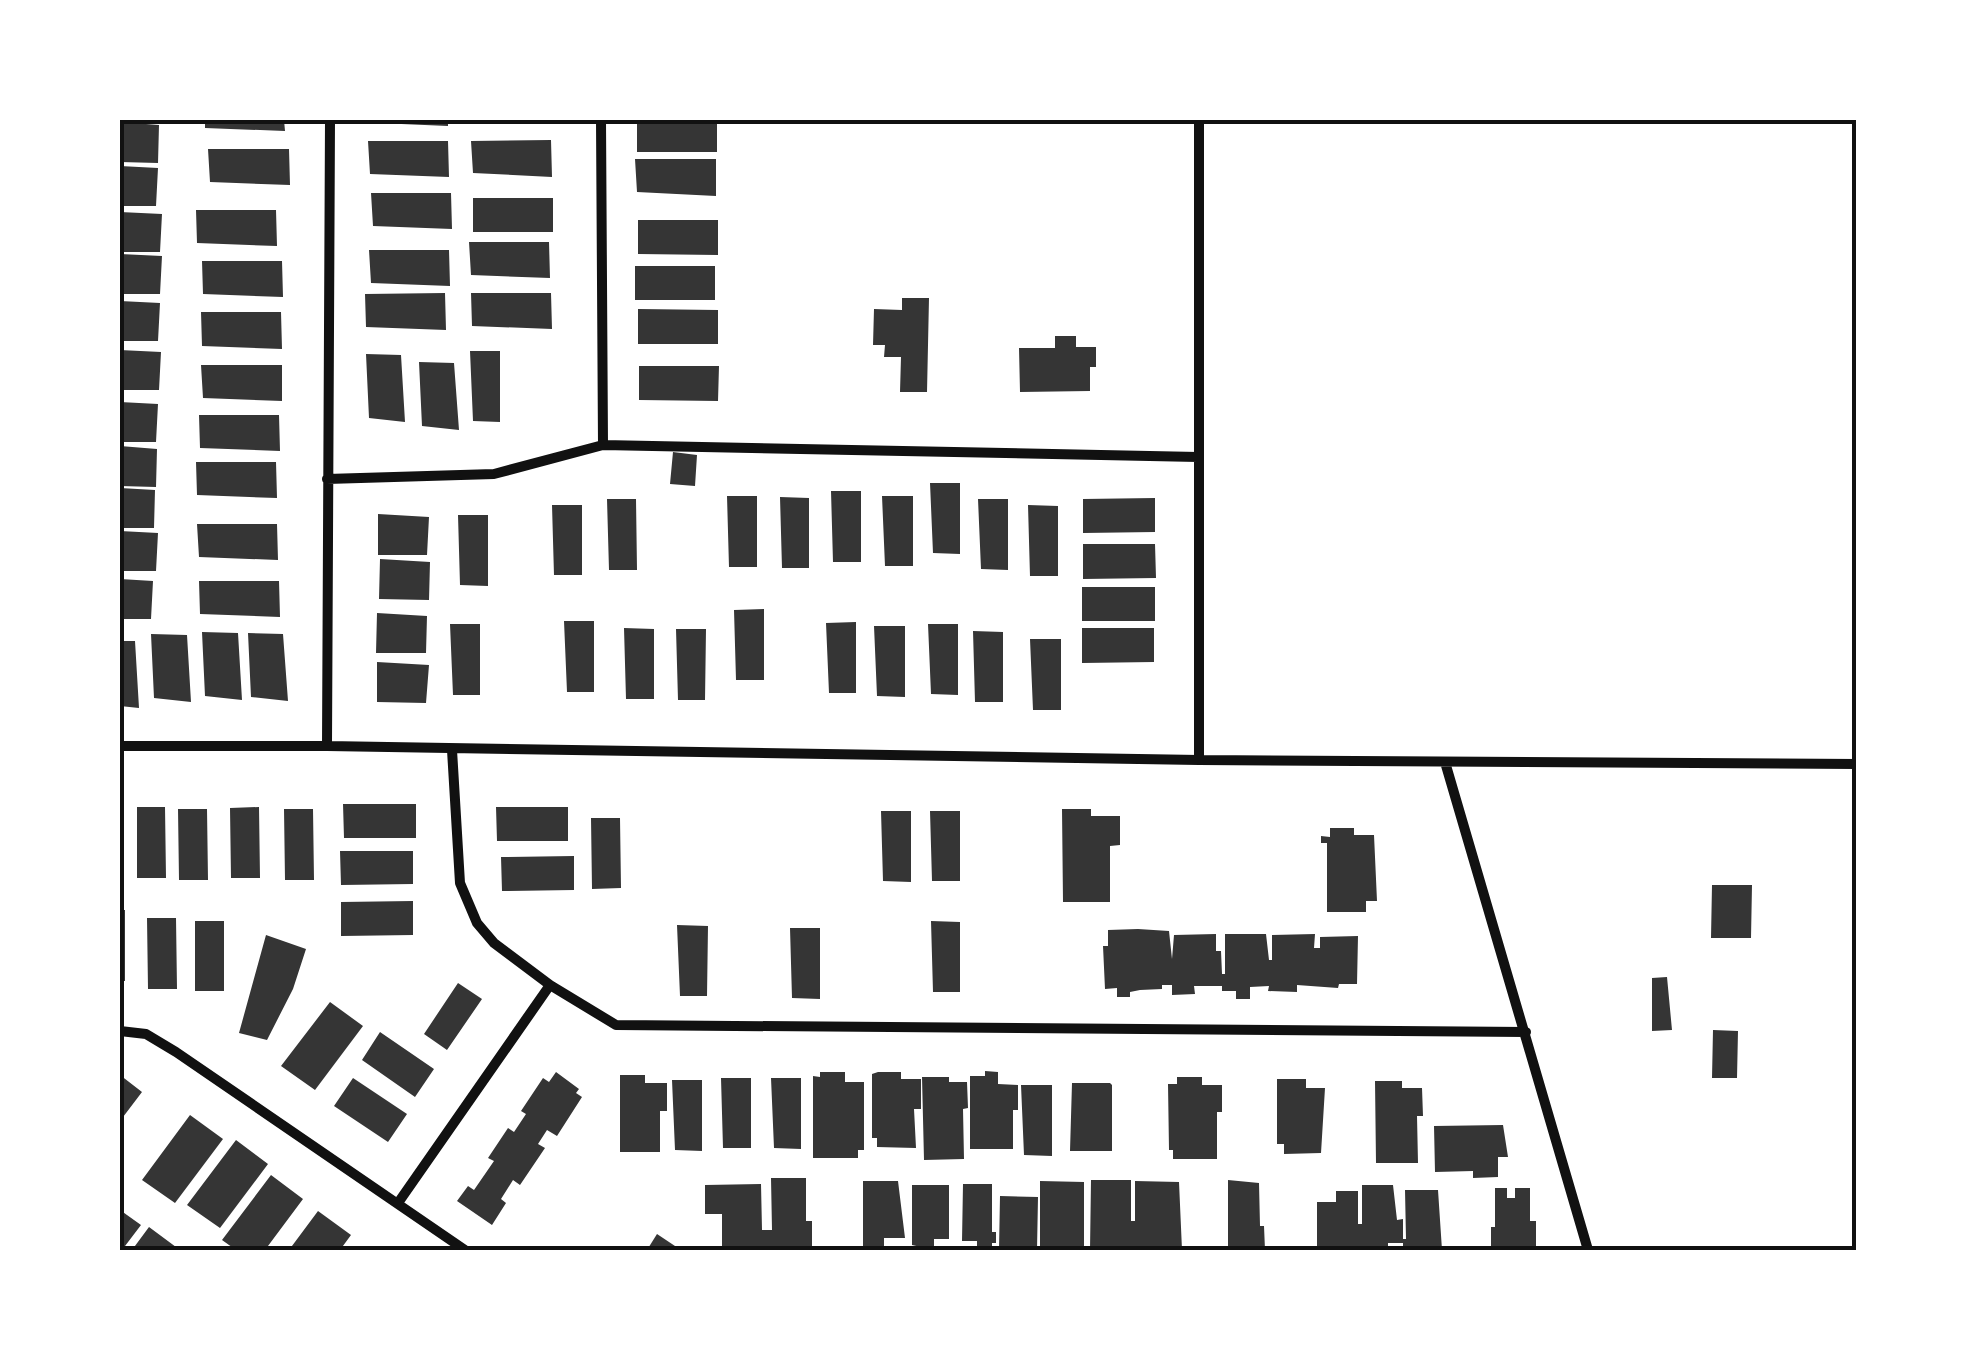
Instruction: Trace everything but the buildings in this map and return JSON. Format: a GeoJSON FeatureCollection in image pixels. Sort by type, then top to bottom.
{"type":"FeatureCollection","features":[{"type":"Feature","properties":{"kind":"street"},"geometry":{"type":"LineString","coordinates":[[327,746],[330,120]]}},
{"type":"Feature","properties":{"kind":"street"},"geometry":{"type":"LineString","coordinates":[[601,120],[603,444]]}},
{"type":"Feature","properties":{"kind":"street"},"geometry":{"type":"LineString","coordinates":[[1199,120],[1199,760]]}},
{"type":"Feature","properties":{"kind":"street"},"geometry":{"type":"LineString","coordinates":[[327,479],[494,474],[603,444],[1198,457]]}},
{"type":"Feature","properties":{"kind":"street"},"geometry":{"type":"LineString","coordinates":[[120,746],[1857,764]]}},
{"type":"Feature","properties":{"kind":"street"},"geometry":{"type":"LineString","coordinates":[[452,750],[457,867],[466,905],[494,943],[610,1023],[1526,1032]]}},
{"type":"Feature","properties":{"kind":"street"},"geometry":{"type":"LineString","coordinates":[[1444,762],[1588,1250]]}},
{"type":"Feature","properties":{"kind":"street"},"geometry":{"type":"LineString","coordinates":[[398,1203],[550,985]]}},
{"type":"Feature","properties":{"kind":"street"},"geometry":{"type":"LineString","coordinates":[[120,1031],[146,1034],[176,1052],[464,1250]]}}]}
